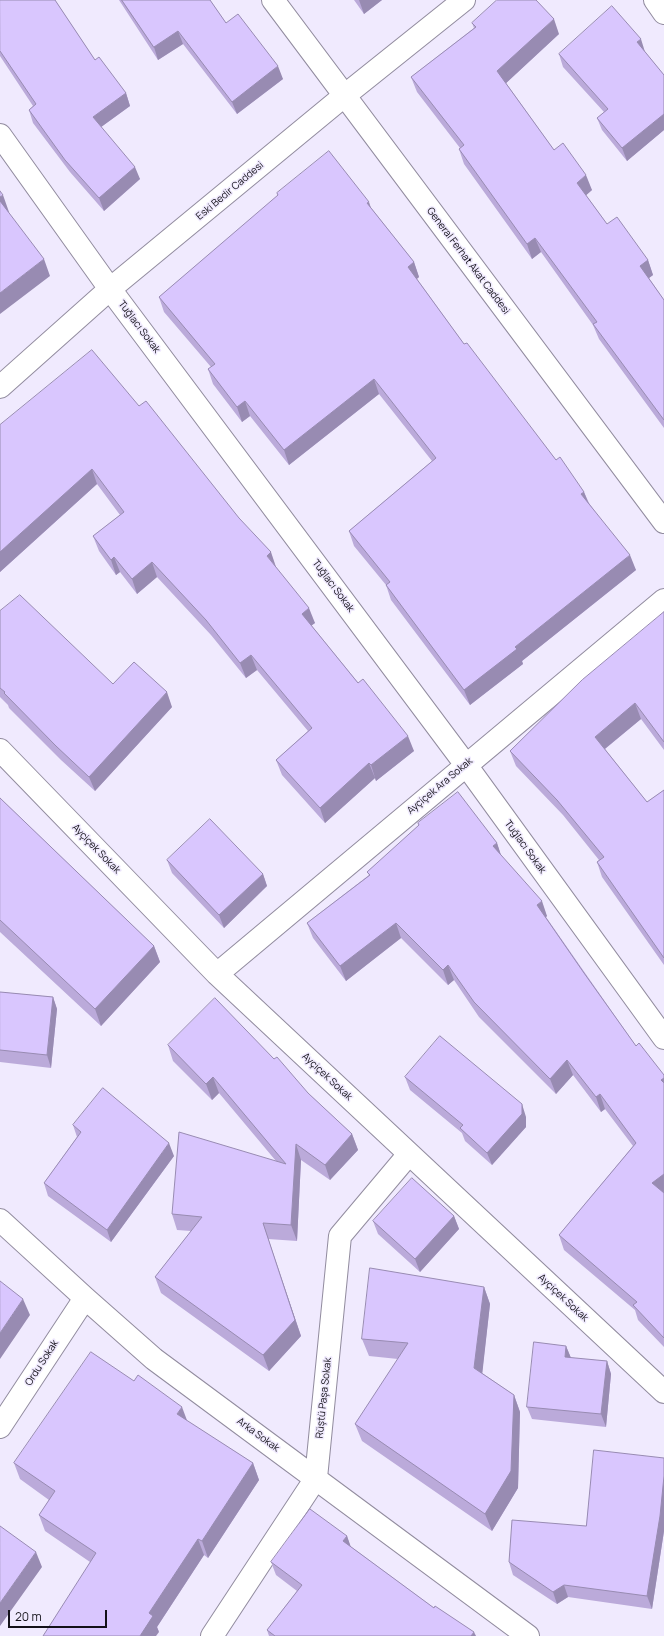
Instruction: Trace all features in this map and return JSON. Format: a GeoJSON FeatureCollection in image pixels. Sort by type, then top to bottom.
{"type":"FeatureCollection","features":[{"type":"Feature","properties":{"kind":"street","name":"General Ferhat Akat Caddesi"},"geometry":{"type":"LineString","coordinates":[[273,0],[664,522]]}},
{"type":"Feature","properties":{"kind":"street","name":"Eski Bedir Caddesi"},"geometry":{"type":"LineString","coordinates":[[0,387],[110,289],[344,96],[464,0]]}},
{"type":"Feature","properties":{"kind":"street"},"geometry":{"type":"LineString","coordinates":[[655,0],[664,13]]}},
{"type":"Feature","properties":{"kind":"street","name":"Tuğlacı Sokak"},"geometry":{"type":"LineString","coordinates":[[0,135],[110,289],[466,765],[664,1038]]}},
{"type":"Feature","properties":{"kind":"street","name":"Ayçiçek Ara Sokak"},"geometry":{"type":"LineString","coordinates":[[217,974],[664,600]]}},
{"type":"Feature","properties":{"kind":"street","name":"Ayçiçek Sokak"},"geometry":{"type":"LineString","coordinates":[[0,750],[217,974],[664,1392]]}},
{"type":"Feature","properties":{"kind":"street","name":"Rüştü Paşa Sokak"},"geometry":{"type":"LineString","coordinates":[[212,1636],[316,1478],[340,1236],[409,1154]]}},
{"type":"Feature","properties":{"kind":"street","name":"Arka Sokak"},"geometry":{"type":"LineString","coordinates":[[0,1220],[154,1359],[528,1636]]}},
{"type":"Feature","properties":{"kind":"street","name":"Ordu Sokak"},"geometry":{"type":"LineString","coordinates":[[0,1427],[85,1298]]}},
{"type":"Feature","properties":{"kind":"building"},"geometry":{"type":"Polygon","coordinates":[[[0,0],[55,0],[95,60],[99,57],[126,93],[93,117],[135,167],[99,198],[65,160],[29,110],[36,104],[0,51],[0,0]]]}},
{"type":"Feature","properties":{"kind":"building"},"geometry":{"type":"Polygon","coordinates":[[[122,0],[210,0],[226,23],[238,14],[278,66],[232,102],[178,31],[154,47],[122,0]]]}},
{"type":"Feature","properties":{"kind":"building"},"geometry":{"type":"Polygon","coordinates":[[[497,0],[536,0],[554,19],[497,71],[554,150],[563,143],[586,175],[577,183],[607,224],[617,217],[648,260],[640,266],[664,300],[664,420],[593,324],[597,322],[535,238],[527,244],[459,149],[464,145],[411,77],[476,27],[472,23],[497,0]]]}},
{"type":"Feature","properties":{"kind":"building"},"geometry":{"type":"Polygon","coordinates":[[[612,6],[641,39],[637,42],[664,75],[664,114],[622,148],[597,118],[608,109],[559,54],[612,6]]]}},
{"type":"Feature","properties":{"kind":"building"},"geometry":{"type":"Polygon","coordinates":[[[329,151],[369,202],[367,203],[414,262],[408,267],[464,344],[467,343],[556,460],[560,457],[584,492],[581,494],[630,555],[515,647],[517,649],[464,690],[386,585],[390,582],[349,531],[436,458],[374,379],[284,450],[245,401],[237,407],[208,369],[215,364],[159,297],[278,195],[277,193],[329,151]]]}},
{"type":"Feature","properties":{"kind":"building"},"geometry":{"type":"Polygon","coordinates":[[[0,201],[44,259],[0,293],[0,201]]]}},
{"type":"Feature","properties":{"kind":"building"},"geometry":{"type":"Polygon","coordinates":[[[92,350],[139,406],[146,401],[239,518],[271,552],[267,556],[309,608],[302,614],[358,683],[363,679],[408,736],[371,765],[369,763],[320,808],[276,760],[312,728],[251,655],[240,663],[206,620],[152,562],[132,579],[114,557],[111,560],[93,536],[124,512],[92,469],[0,552],[0,425],[92,350]]]}},
{"type":"Feature","properties":{"kind":"building"},"geometry":{"type":"Polygon","coordinates":[[[20,595],[113,684],[134,662],[167,692],[89,777],[56,746],[0,688],[0,611],[20,595]]]}},
{"type":"Feature","properties":{"kind":"building"},"geometry":{"type":"Polygon","coordinates":[[[664,612],[664,742],[635,703],[595,737],[647,802],[664,790],[664,958],[597,862],[604,857],[557,800],[510,751],[582,680],[664,612]]]}},
{"type":"Feature","properties":{"kind":"building"},"geometry":{"type":"Polygon","coordinates":[[[458,792],[497,843],[493,846],[542,901],[537,905],[636,1046],[639,1043],[664,1075],[664,1078],[661,1080],[664,1083],[664,1174],[652,1183],[664,1193],[664,1338],[633,1305],[637,1302],[559,1235],[636,1143],[600,1094],[596,1097],[567,1060],[550,1079],[474,1002],[448,965],[443,970],[396,923],[340,966],[307,923],[370,875],[367,872],[419,825],[418,823],[458,792]]]}},
{"type":"Feature","properties":{"kind":"building"},"geometry":{"type":"Polygon","coordinates":[[[0,798],[154,946],[95,1009],[0,920],[0,798]]]}},
{"type":"Feature","properties":{"kind":"building"},"geometry":{"type":"Polygon","coordinates":[[[210,819],[263,874],[219,915],[167,860],[210,819]]]}},
{"type":"Feature","properties":{"kind":"building"},"geometry":{"type":"Polygon","coordinates":[[[0,992],[53,997],[47,1055],[0,1050],[0,992]]]}},
{"type":"Feature","properties":{"kind":"building"},"geometry":{"type":"Polygon","coordinates":[[[215,998],[274,1059],[277,1057],[308,1093],[352,1134],[325,1165],[296,1144],[291,1225],[263,1223],[295,1320],[263,1355],[155,1277],[202,1217],[172,1214],[179,1132],[286,1164],[213,1077],[206,1084],[168,1045],[215,998]]]}},
{"type":"Feature","properties":{"kind":"building"},"geometry":{"type":"Polygon","coordinates":[[[440,1036],[522,1104],[522,1114],[487,1153],[460,1128],[463,1125],[405,1077],[440,1036]]]}},
{"type":"Feature","properties":{"kind":"building"},"geometry":{"type":"Polygon","coordinates":[[[103,1088],[169,1143],[107,1230],[44,1183],[81,1132],[73,1125],[103,1088]]]}},
{"type":"Feature","properties":{"kind":"building"},"geometry":{"type":"Polygon","coordinates":[[[412,1178],[454,1216],[415,1259],[373,1221],[412,1178]]]}},
{"type":"Feature","properties":{"kind":"building"},"geometry":{"type":"Polygon","coordinates":[[[370,1268],[484,1287],[474,1368],[514,1395],[511,1471],[485,1514],[355,1424],[408,1343],[362,1339],[370,1268]]]}},
{"type":"Feature","properties":{"kind":"building"},"geometry":{"type":"Polygon","coordinates":[[[0,1281],[23,1299],[0,1333],[0,1281]]]}},
{"type":"Feature","properties":{"kind":"building"},"geometry":{"type":"Polygon","coordinates":[[[534,1342],[566,1346],[565,1357],[607,1361],[601,1414],[527,1407],[534,1342]]]}},
{"type":"Feature","properties":{"kind":"building"},"geometry":{"type":"Polygon","coordinates":[[[91,1352],[134,1381],[138,1375],[182,1407],[177,1414],[253,1463],[202,1541],[198,1539],[149,1613],[153,1616],[140,1636],[43,1636],[96,1553],[39,1515],[55,1491],[14,1463],[91,1352]]]}},
{"type":"Feature","properties":{"kind":"building"},"geometry":{"type":"Polygon","coordinates":[[[594,1450],[664,1458],[664,1476],[660,1516],[647,1596],[564,1585],[553,1592],[509,1562],[512,1520],[586,1526],[594,1450]]]}},
{"type":"Feature","properties":{"kind":"building"},"geometry":{"type":"Polygon","coordinates":[[[310,1509],[347,1536],[343,1541],[434,1608],[435,1606],[474,1632],[471,1636],[275,1636],[267,1630],[302,1585],[271,1562],[310,1509]]]}},
{"type":"Feature","properties":{"kind":"building"},"geometry":{"type":"Polygon","coordinates":[[[0,1526],[36,1552],[0,1603],[0,1526]]]}}]}
